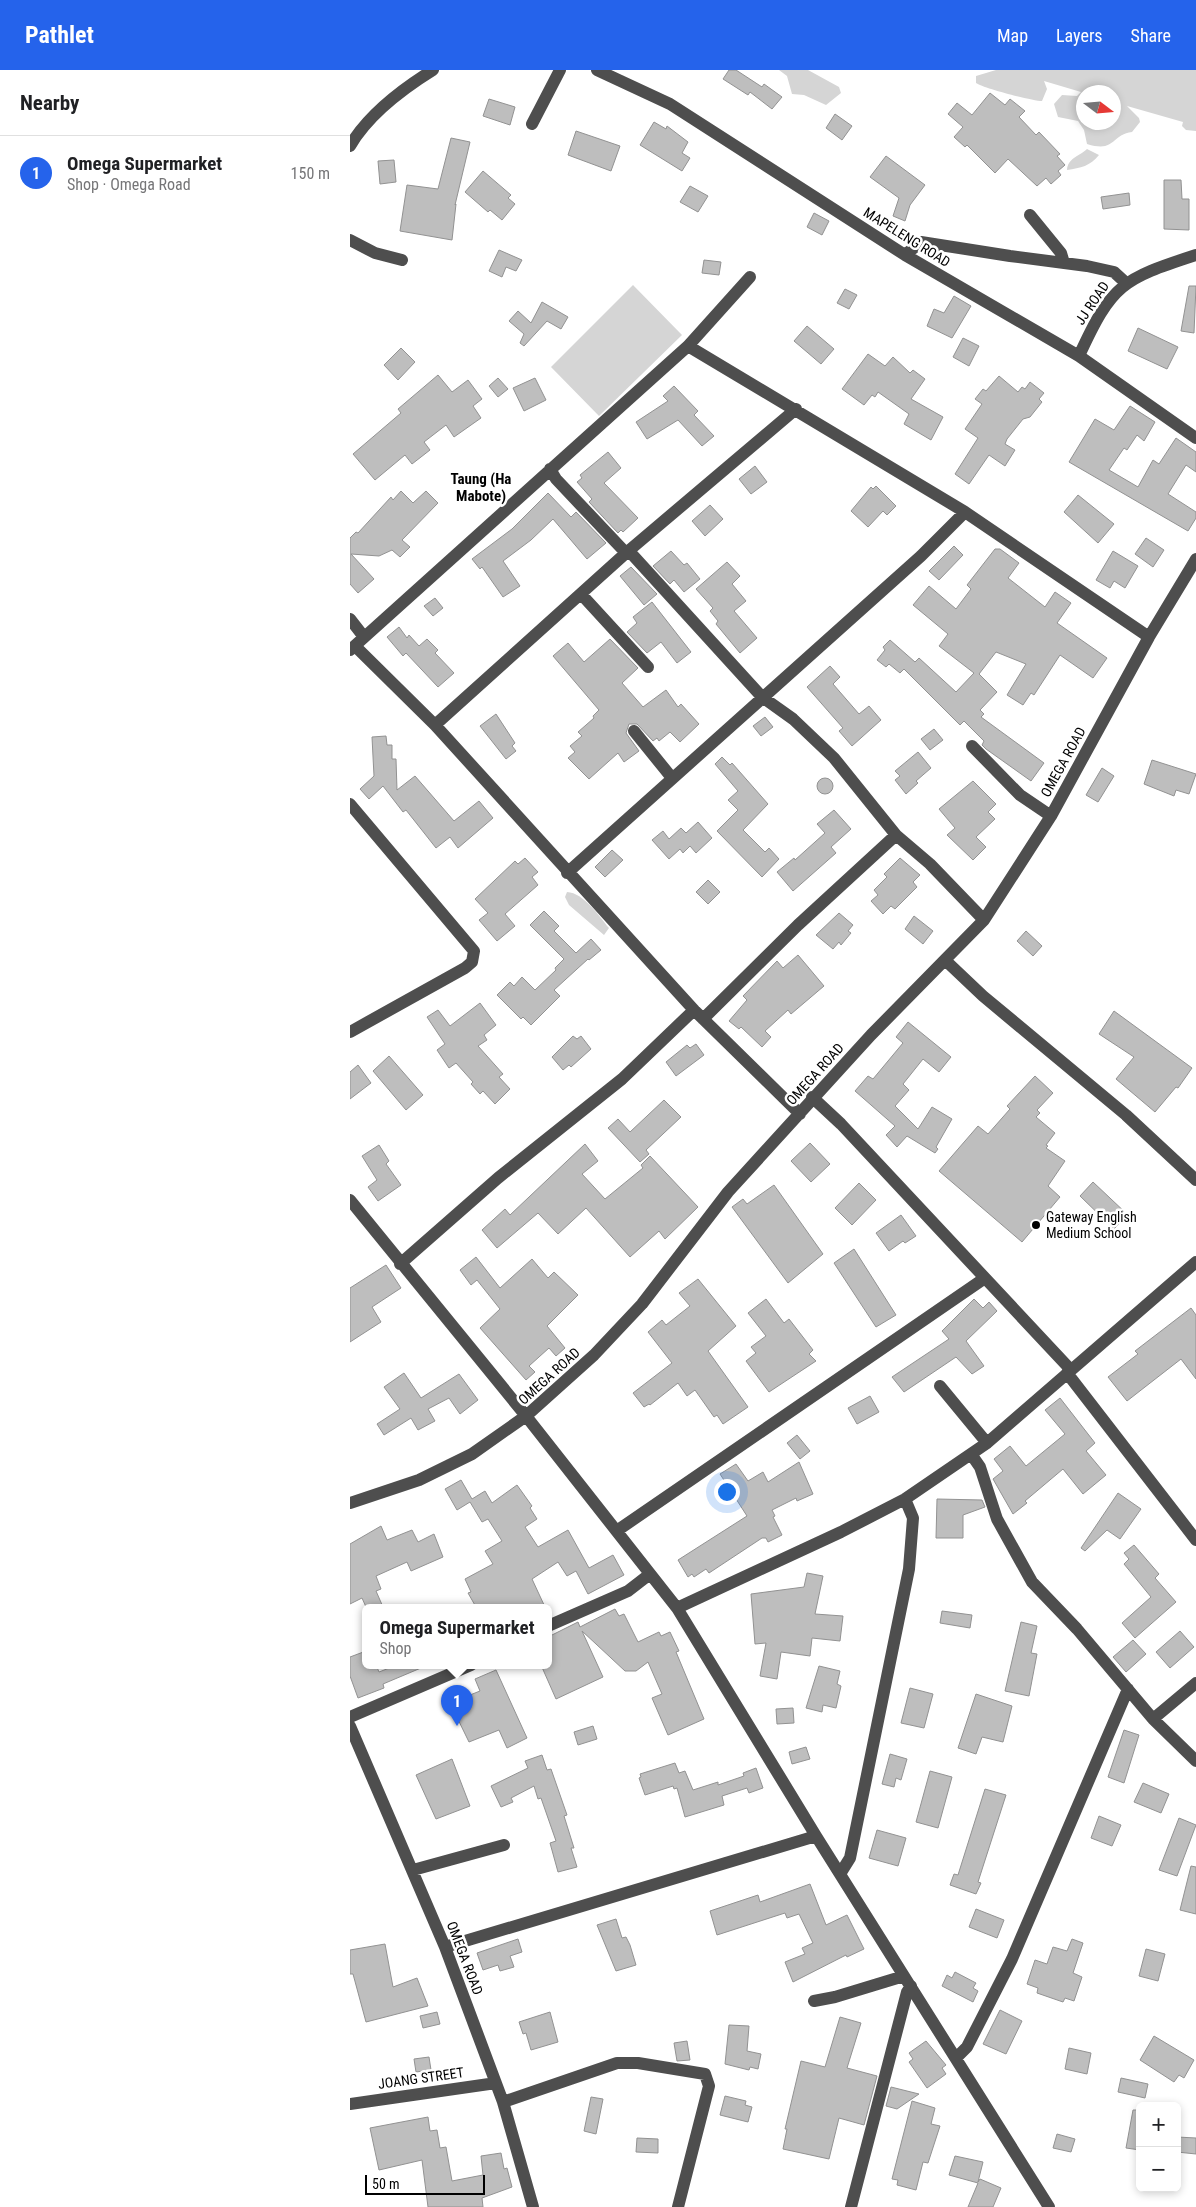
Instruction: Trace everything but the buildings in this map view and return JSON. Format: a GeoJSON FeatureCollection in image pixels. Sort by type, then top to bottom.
{"type":"FeatureCollection","features":[{"type":"Feature","properties":{"kind":"street"},"geometry":{"type":"LineString","coordinates":[[350,146],[366,126],[406,87],[433,70]]}},
{"type":"Feature","properties":{"kind":"street"},"geometry":{"type":"LineString","coordinates":[[532,124],[560,70]]}},
{"type":"Feature","properties":{"kind":"street","name":"MAPELENG ROAD"},"geometry":{"type":"LineString","coordinates":[[597,70],[670,104],[905,255],[1079,356],[1196,438]]}},
{"type":"Feature","properties":{"kind":"street"},"geometry":{"type":"LineString","coordinates":[[1030,215],[1061,253],[1064,263]]}},
{"type":"Feature","properties":{"kind":"street"},"geometry":{"type":"LineString","coordinates":[[350,240],[375,253],[402,260]]}},
{"type":"Feature","properties":{"kind":"street"},"geometry":{"type":"LineString","coordinates":[[905,255],[921,242],[1114,272],[1126,283]]}},
{"type":"Feature","properties":{"kind":"street","name":"JJ ROAD"},"geometry":{"type":"LineString","coordinates":[[1079,356],[1095,321],[1116,292],[1126,283],[1148,271],[1196,255]]}},
{"type":"Feature","properties":{"kind":"street"},"geometry":{"type":"LineString","coordinates":[[356,644],[688,346],[750,277]]}},
{"type":"Feature","properties":{"kind":"street"},"geometry":{"type":"LineString","coordinates":[[688,346],[965,512],[1149,637]]}},
{"type":"Feature","properties":{"kind":"street"},"geometry":{"type":"LineString","coordinates":[[435,725],[628,552],[796,409]]}},
{"type":"Feature","properties":{"kind":"street"},"geometry":{"type":"LineString","coordinates":[[550,469],[556,479],[628,552],[762,697],[793,719],[834,758],[896,835],[930,864],[984,920]]}},
{"type":"Feature","properties":{"kind":"street"},"geometry":{"type":"LineString","coordinates":[[567,872],[921,556],[965,512]]}},
{"type":"Feature","properties":{"kind":"street","name":"OMEGA ROAD"},"geometry":{"type":"LineString","coordinates":[[350,1503],[419,1480],[472,1454],[526,1416],[594,1355],[642,1304],[728,1192],[800,1114],[812,1098],[984,920],[1051,816],[1149,637],[1196,559]]}},
{"type":"Feature","properties":{"kind":"street"},"geometry":{"type":"LineString","coordinates":[[581,594],[648,667]]}},
{"type":"Feature","properties":{"kind":"street"},"geometry":{"type":"LineString","coordinates":[[350,619],[356,644],[435,725],[694,1010],[800,1114]]}},
{"type":"Feature","properties":{"kind":"street"},"geometry":{"type":"LineString","coordinates":[[634,732],[672,778]]}},
{"type":"Feature","properties":{"kind":"street"},"geometry":{"type":"LineString","coordinates":[[972,746],[1020,795],[1051,816]]}},
{"type":"Feature","properties":{"kind":"street"},"geometry":{"type":"LineString","coordinates":[[350,804],[474,951],[472,962],[465,968],[350,1032]]}},
{"type":"Feature","properties":{"kind":"street"},"geometry":{"type":"LineString","coordinates":[[703,1019],[798,925],[896,835]]}},
{"type":"Feature","properties":{"kind":"street"},"geometry":{"type":"LineString","coordinates":[[945,960],[983,996],[1126,1115],[1196,1180]]}},
{"type":"Feature","properties":{"kind":"street"},"geometry":{"type":"LineString","coordinates":[[400,1264],[498,1178],[622,1079],[694,1010]]}},
{"type":"Feature","properties":{"kind":"street"},"geometry":{"type":"LineString","coordinates":[[812,1098],[841,1124],[985,1278],[1069,1372],[1196,1540]]}},
{"type":"Feature","properties":{"kind":"street"},"geometry":{"type":"LineString","coordinates":[[350,1200],[400,1264],[618,1530],[677,1608],[816,1836],[957,2057],[1049,2207]]}},
{"type":"Feature","properties":{"kind":"street"},"geometry":{"type":"LineString","coordinates":[[677,1608],[841,1532],[905,1499],[987,1443],[1196,1262]]}},
{"type":"Feature","properties":{"kind":"street"},"geometry":{"type":"LineString","coordinates":[[618,1530],[985,1278]]}},
{"type":"Feature","properties":{"kind":"street"},"geometry":{"type":"LineString","coordinates":[[940,1386],[987,1443]]}},
{"type":"Feature","properties":{"kind":"street"},"geometry":{"type":"LineString","coordinates":[[971,1454],[980,1467],[997,1519],[1032,1582],[1077,1628],[1153,1719],[1196,1761]]}},
{"type":"Feature","properties":{"kind":"street"},"geometry":{"type":"LineString","coordinates":[[840,1874],[850,1858],[909,1569],[913,1518],[905,1499]]}},
{"type":"Feature","properties":{"kind":"street"},"geometry":{"type":"LineString","coordinates":[[552,1624],[628,1590],[650,1574]]}},
{"type":"Feature","properties":{"kind":"street"},"geometry":{"type":"LineString","coordinates":[[350,1718],[462,1669]]}},
{"type":"Feature","properties":{"kind":"street"},"geometry":{"type":"LineString","coordinates":[[1153,1719],[1196,1684]]}},
{"type":"Feature","properties":{"kind":"street"},"geometry":{"type":"LineString","coordinates":[[957,2057],[967,2047],[1012,1959],[1128,1689]]}},
{"type":"Feature","properties":{"kind":"street","name":"OMEGA ROAD"},"geometry":{"type":"LineString","coordinates":[[351,1730],[445,1947],[503,2102],[533,2207]]}},
{"type":"Feature","properties":{"kind":"street"},"geometry":{"type":"LineString","coordinates":[[445,1947],[816,1836]]}},
{"type":"Feature","properties":{"kind":"street"},"geometry":{"type":"LineString","coordinates":[[413,1870],[504,1845]]}},
{"type":"Feature","properties":{"kind":"street"},"geometry":{"type":"LineString","coordinates":[[814,2001],[908,1981]]}},
{"type":"Feature","properties":{"kind":"street"},"geometry":{"type":"LineString","coordinates":[[851,2207],[907,1992],[908,1981]]}},
{"type":"Feature","properties":{"kind":"street"},"geometry":{"type":"LineString","coordinates":[[503,2102],[617,2063],[638,2063],[705,2074],[709,2086],[678,2207]]}},
{"type":"Feature","properties":{"kind":"street","name":"JOANG STREET"},"geometry":{"type":"LineString","coordinates":[[350,2104],[496,2083]]}},
{"type":"Feature","properties":{"kind":"shaded area"},"geometry":{"type":"Polygon","coordinates":[[[779,70],[808,70],[839,87],[841,93],[826,105],[804,95],[792,94],[787,76],[779,70]]]}},
{"type":"Feature","properties":{"kind":"shaded area"},"geometry":{"type":"Polygon","coordinates":[[[996,70],[1196,70],[1196,131],[1186,130],[1182,126],[1183,122],[1127,106],[1139,118],[1140,122],[1132,132],[1120,136],[1108,145],[1096,146],[1087,144],[1084,130],[1121,130],[1121,85],[1076,85],[1076,91],[1044,81],[1047,89],[1042,101],[1008,94],[976,83],[976,76],[996,70]]]}},
{"type":"Feature","properties":{"kind":"shaded area"},"geometry":{"type":"Polygon","coordinates":[[[1062,95],[1076,96],[1076,121],[1058,117],[1054,104],[1062,95]]]}},
{"type":"Feature","properties":{"kind":"shaded area"},"geometry":{"type":"Polygon","coordinates":[[[1087,149],[1099,155],[1085,166],[1067,170],[1071,160],[1087,149]]]}},
{"type":"Feature","properties":{"kind":"shaded area"},"geometry":{"type":"Polygon","coordinates":[[[633,285],[682,335],[599,416],[551,367],[633,285]]]}},
{"type":"Feature","properties":{"kind":"shaded area"},"geometry":{"type":"Polygon","coordinates":[[[567,892],[579,896],[596,912],[609,928],[604,935],[569,905],[565,897],[567,892]]]}},
{"type":"Feature","properties":{"kind":"place","name":"Gateway English Medium School"},"geometry":{"type":"Point","coordinates":[1036,1225]}},
{"type":"Feature","properties":{"kind":"place","name":"Omega Supermarket"},"geometry":{"type":"Point","coordinates":[457,1726]}},
{"type":"Feature","properties":{"kind":"district","name":"Taung (Ha Mabote)"},"geometry":{"type":"Point","coordinates":[481,488]}}]}
